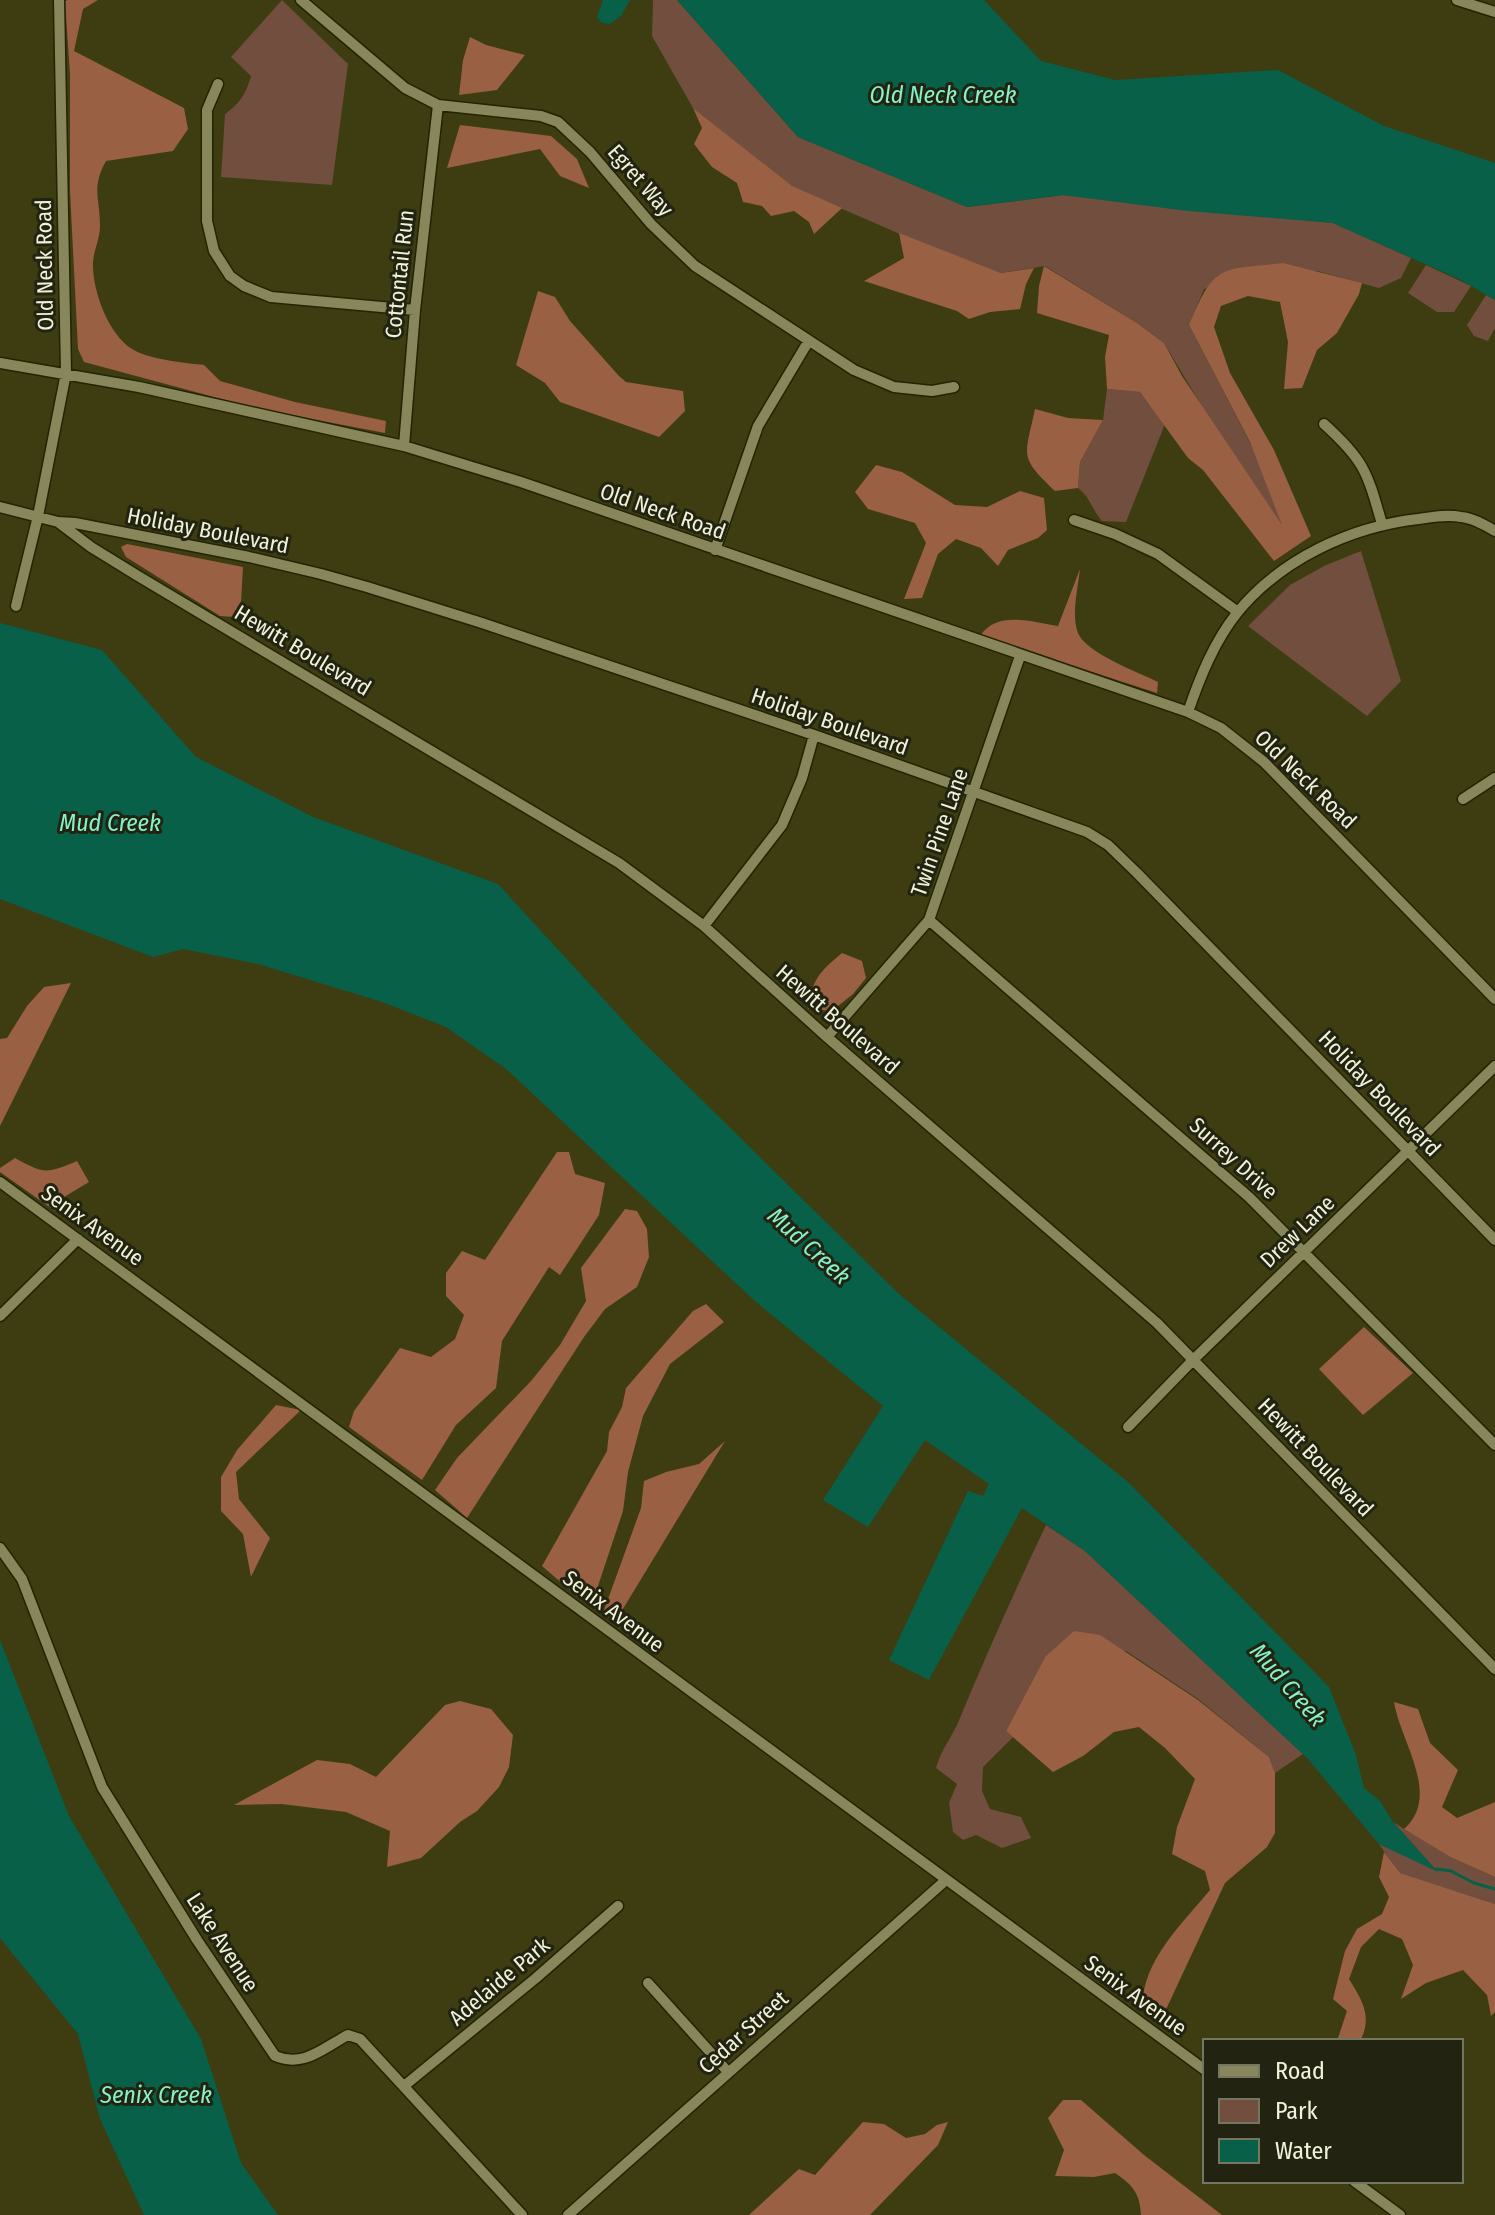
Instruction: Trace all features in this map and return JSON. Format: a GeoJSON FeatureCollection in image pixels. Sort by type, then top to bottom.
{"type":"FeatureCollection","features":[{"type":"Feature","properties":{"kind":"street","name":"Old Neck Road"},"geometry":{"type":"LineString","coordinates":[[59,0],[66,373],[404,446],[521,482],[1188,712],[1221,728],[1264,762],[1495,999]]}},
{"type":"Feature","properties":{"kind":"street","name":"Egret Way"},"geometry":{"type":"LineString","coordinates":[[301,0],[405,88],[438,105],[541,116],[558,122],[590,152],[676,249],[695,266],[854,370],[894,387],[932,391],[954,387]]}},
{"type":"Feature","properties":{"kind":"street"},"geometry":{"type":"LineString","coordinates":[[1457,0],[1495,12]]}},
{"type":"Feature","properties":{"kind":"street"},"geometry":{"type":"LineString","coordinates":[[218,84],[207,110],[207,221],[214,251],[230,276],[244,286],[271,297],[415,310]]}},
{"type":"Feature","properties":{"kind":"street","name":"Cottontail Run"},"geometry":{"type":"LineString","coordinates":[[404,446],[415,310],[438,105]]}},
{"type":"Feature","properties":{"kind":"street"},"geometry":{"type":"LineString","coordinates":[[715,550],[758,426],[808,342]]}},
{"type":"Feature","properties":{"kind":"street"},"geometry":{"type":"LineString","coordinates":[[0,363],[66,373],[38,516],[16,606]]}},
{"type":"Feature","properties":{"kind":"street"},"geometry":{"type":"LineString","coordinates":[[1324,424],[1353,451],[1366,470],[1382,524]]}},
{"type":"Feature","properties":{"kind":"street","name":"Holiday Boulevard"},"geometry":{"type":"LineString","coordinates":[[0,507],[58,522],[321,574],[482,623],[814,735],[1087,832],[1108,845],[1495,1240]]}},
{"type":"Feature","properties":{"kind":"street"},"geometry":{"type":"LineString","coordinates":[[1188,712],[1209,657],[1238,612],[1304,556],[1344,536],[1382,524],[1460,516],[1495,531]]}},
{"type":"Feature","properties":{"kind":"street"},"geometry":{"type":"LineString","coordinates":[[1074,520],[1115,534],[1158,554],[1238,612]]}},
{"type":"Feature","properties":{"kind":"street","name":"Hewitt Boulevard"},"geometry":{"type":"LineString","coordinates":[[58,522],[138,576],[619,863],[704,926],[827,1037],[1157,1323],[1495,1669]]}},
{"type":"Feature","properties":{"kind":"street","name":"Twin Pine Lane"},"geometry":{"type":"LineString","coordinates":[[827,1037],[929,920],[1020,656]]}},
{"type":"Feature","properties":{"kind":"street"},"geometry":{"type":"LineString","coordinates":[[704,926],[782,825],[802,778],[814,735]]}},
{"type":"Feature","properties":{"kind":"street"},"geometry":{"type":"LineString","coordinates":[[1463,799],[1495,778]]}},
{"type":"Feature","properties":{"kind":"street","name":"Surrey Drive"},"geometry":{"type":"LineString","coordinates":[[929,920],[1237,1186],[1495,1445]]}},
{"type":"Feature","properties":{"kind":"street","name":"Drew Lane"},"geometry":{"type":"LineString","coordinates":[[1128,1427],[1495,1066]]}},
{"type":"Feature","properties":{"kind":"street","name":"Senix Avenue"},"geometry":{"type":"LineString","coordinates":[[0,1182],[1203,2069]]}},
{"type":"Feature","properties":{"kind":"street"},"geometry":{"type":"LineString","coordinates":[[0,1316],[78,1239]]}},
{"type":"Feature","properties":{"kind":"street","name":"Lake Avenue"},"geometry":{"type":"LineString","coordinates":[[0,1548],[22,1579],[102,1787],[264,2042],[275,2056],[288,2062],[303,2060],[348,2035],[360,2039],[522,2215]]}},
{"type":"Feature","properties":{"kind":"street","name":"Cedar Street"},"geometry":{"type":"LineString","coordinates":[[568,2215],[946,1880]]}},
{"type":"Feature","properties":{"kind":"street","name":"Adelaide Park"},"geometry":{"type":"LineString","coordinates":[[404,2086],[618,1906]]}},
{"type":"Feature","properties":{"kind":"street"},"geometry":{"type":"LineString","coordinates":[[648,1983],[728,2072]]}},
{"type":"Feature","properties":{"kind":"street"},"geometry":{"type":"LineString","coordinates":[[1357,2183],[1400,2215]]}},
{"type":"Feature","properties":{"kind":"green space"},"geometry":{"type":"Polygon","coordinates":[[[282,0],[348,64],[332,185],[221,177],[225,114],[242,98],[251,76],[231,57],[282,0]]]}},
{"type":"Feature","properties":{"kind":"green space"},"geometry":{"type":"Polygon","coordinates":[[[653,0],[677,0],[798,137],[967,207],[1063,195],[1333,223],[1411,258],[1401,278],[1379,288],[1317,271],[1204,289],[1189,325],[1298,535],[1286,546],[1164,343],[1045,266],[1001,273],[909,238],[792,187],[693,108],[652,36],[653,0]]]}},
{"type":"Feature","properties":{"kind":"green space"},"geometry":{"type":"Polygon","coordinates":[[[1426,265],[1471,286],[1454,312],[1437,312],[1408,293],[1426,265]]]}},
{"type":"Feature","properties":{"kind":"green space"},"geometry":{"type":"Polygon","coordinates":[[[1486,295],[1495,300],[1495,328],[1488,341],[1474,336],[1467,325],[1486,295]]]}},
{"type":"Feature","properties":{"kind":"green space"},"geometry":{"type":"Polygon","coordinates":[[[1107,389],[1140,392],[1165,424],[1126,522],[1102,521],[1078,488],[1080,462],[1103,420],[1107,389]]]}},
{"type":"Feature","properties":{"kind":"green space"},"geometry":{"type":"Polygon","coordinates":[[[1361,551],[1401,681],[1367,716],[1248,626],[1290,585],[1324,566],[1361,551]]]}},
{"type":"Feature","properties":{"kind":"green space"},"geometry":{"type":"Polygon","coordinates":[[[1046,1525],[1085,1551],[1303,1754],[1275,1773],[1269,1757],[1198,1699],[1126,1651],[1045,1657],[1006,1731],[1013,1737],[983,1767],[982,1791],[990,1809],[1021,1817],[1031,1838],[1002,1848],[976,1835],[963,1840],[953,1832],[949,1803],[957,1784],[936,1768],[1046,1525]]]}},
{"type":"Feature","properties":{"kind":"green space"},"geometry":{"type":"Polygon","coordinates":[[[1393,1822],[1450,1857],[1495,1877],[1495,1904],[1399,1873],[1379,1844],[1436,1870],[1393,1822]]]}},
{"type":"Feature","properties":{"kind":"shaded area"},"geometry":{"type":"Polygon","coordinates":[[[98,0],[83,9],[74,51],[184,108],[188,129],[173,151],[106,161],[101,170],[97,193],[100,230],[93,273],[103,310],[116,333],[132,349],[147,355],[204,365],[220,381],[295,402],[386,421],[385,433],[255,408],[84,362],[78,349],[70,191],[70,75],[65,1],[98,0]]]}},
{"type":"Feature","properties":{"kind":"shaded area"},"geometry":{"type":"Polygon","coordinates":[[[470,37],[486,45],[525,55],[497,90],[459,95],[463,60],[470,37]]]}},
{"type":"Feature","properties":{"kind":"shaded area"},"geometry":{"type":"Polygon","coordinates":[[[693,108],[792,186],[842,208],[814,234],[809,222],[794,211],[771,216],[762,206],[743,202],[737,183],[712,167],[694,144],[702,128],[693,108]]]}},
{"type":"Feature","properties":{"kind":"shaded area"},"geometry":{"type":"Polygon","coordinates":[[[460,125],[551,136],[577,159],[589,188],[560,176],[540,149],[447,168],[460,125]]]}},
{"type":"Feature","properties":{"kind":"shaded area"},"geometry":{"type":"Polygon","coordinates":[[[899,233],[1001,273],[1034,268],[1026,284],[1020,309],[990,312],[969,319],[957,311],[864,281],[904,258],[899,233]]]}},
{"type":"Feature","properties":{"kind":"shaded area"},"geometry":{"type":"Polygon","coordinates":[[[1283,263],[1362,283],[1337,333],[1317,350],[1302,388],[1284,389],[1288,342],[1280,302],[1248,296],[1221,306],[1214,327],[1230,373],[1274,450],[1311,536],[1274,561],[1203,470],[1188,458],[1140,392],[1107,389],[1105,357],[1109,335],[1037,313],[1044,266],[1164,343],[1182,376],[1282,525],[1250,442],[1189,325],[1206,290],[1222,273],[1283,263]]]}},
{"type":"Feature","properties":{"kind":"shaded area"},"geometry":{"type":"Polygon","coordinates":[[[538,291],[555,297],[570,321],[626,382],[683,391],[685,411],[659,437],[560,402],[545,383],[516,365],[538,291]]]}},
{"type":"Feature","properties":{"kind":"shaded area"},"geometry":{"type":"Polygon","coordinates":[[[1035,409],[1068,418],[1103,420],[1080,462],[1078,488],[1055,491],[1030,462],[1027,447],[1035,409]]]}},
{"type":"Feature","properties":{"kind":"shaded area"},"geometry":{"type":"Polygon","coordinates":[[[876,465],[902,472],[955,505],[987,507],[1020,491],[1044,498],[1047,530],[1038,538],[1008,550],[998,566],[981,548],[956,539],[938,554],[922,598],[904,599],[926,543],[915,523],[868,509],[855,492],[876,465]]]}},
{"type":"Feature","properties":{"kind":"shaded area"},"geometry":{"type":"Polygon","coordinates":[[[127,544],[243,567],[241,603],[235,617],[220,616],[126,557],[121,547],[127,544]]]}},
{"type":"Feature","properties":{"kind":"shaded area"},"geometry":{"type":"Polygon","coordinates":[[[1080,569],[1075,610],[1078,633],[1102,655],[1158,682],[1157,693],[980,636],[987,628],[1005,620],[1058,626],[1080,569]]]}},
{"type":"Feature","properties":{"kind":"shaded area"},"geometry":{"type":"Polygon","coordinates":[[[842,953],[862,961],[866,978],[853,994],[832,1011],[808,1009],[818,977],[842,953]]]}},
{"type":"Feature","properties":{"kind":"shaded area"},"geometry":{"type":"Polygon","coordinates":[[[71,983],[0,1126],[0,1039],[7,1038],[27,1006],[44,987],[71,983]]]}},
{"type":"Feature","properties":{"kind":"shaded area"},"geometry":{"type":"Polygon","coordinates":[[[557,1152],[569,1152],[575,1174],[605,1183],[599,1215],[560,1275],[549,1267],[502,1341],[496,1388],[456,1425],[422,1480],[349,1427],[354,1411],[400,1348],[431,1357],[455,1339],[464,1315],[446,1296],[446,1273],[462,1251],[485,1260],[557,1152]]]}},
{"type":"Feature","properties":{"kind":"shaded area"},"geometry":{"type":"Polygon","coordinates":[[[15,1158],[45,1170],[77,1161],[89,1182],[64,1197],[55,1211],[0,1172],[0,1168],[15,1158]]]}},
{"type":"Feature","properties":{"kind":"shaded area"},"geometry":{"type":"Polygon","coordinates":[[[625,1209],[637,1211],[647,1229],[649,1257],[637,1287],[605,1309],[584,1337],[467,1518],[435,1490],[457,1458],[531,1381],[560,1345],[586,1301],[581,1268],[625,1209]]]}},
{"type":"Feature","properties":{"kind":"shaded area"},"geometry":{"type":"Polygon","coordinates":[[[706,1304],[724,1322],[670,1364],[643,1416],[628,1472],[623,1511],[595,1595],[585,1603],[542,1566],[607,1451],[609,1432],[622,1407],[626,1388],[693,1311],[706,1304]]]}},
{"type":"Feature","properties":{"kind":"shaded area"},"geometry":{"type":"Polygon","coordinates":[[[1364,1327],[1413,1373],[1363,1415],[1319,1369],[1364,1327]]]}},
{"type":"Feature","properties":{"kind":"shaded area"},"geometry":{"type":"Polygon","coordinates":[[[276,1405],[301,1410],[236,1472],[239,1499],[270,1538],[251,1577],[243,1534],[221,1511],[221,1477],[237,1450],[276,1405]]]}},
{"type":"Feature","properties":{"kind":"shaded area"},"geometry":{"type":"Polygon","coordinates":[[[725,1441],[615,1622],[603,1613],[641,1508],[644,1481],[699,1464],[725,1441]]]}},
{"type":"Feature","properties":{"kind":"shaded area"},"geometry":{"type":"Polygon","coordinates":[[[1074,1631],[1100,1635],[1198,1700],[1269,1757],[1275,1773],[1275,1833],[1267,1847],[1225,1883],[1162,2018],[1142,2007],[1149,1974],[1176,1930],[1210,1890],[1205,1871],[1172,1854],[1177,1827],[1195,1779],[1139,1727],[1114,1732],[1083,1756],[1053,1772],[1006,1731],[1045,1657],[1074,1631]]]}},
{"type":"Feature","properties":{"kind":"shaded area"},"geometry":{"type":"Polygon","coordinates":[[[460,1701],[491,1709],[513,1735],[509,1767],[499,1787],[477,1811],[460,1822],[421,1858],[387,1867],[390,1831],[346,1812],[282,1804],[234,1805],[317,1760],[350,1764],[376,1777],[445,1705],[460,1701]]]}},
{"type":"Feature","properties":{"kind":"shaded area"},"geometry":{"type":"Polygon","coordinates":[[[1394,1702],[1418,1709],[1430,1743],[1458,1770],[1442,1807],[1457,1818],[1495,1802],[1495,1877],[1450,1857],[1404,1829],[1415,1816],[1419,1785],[1394,1702]]]}},
{"type":"Feature","properties":{"kind":"shaded area"},"geometry":{"type":"Polygon","coordinates":[[[1384,1852],[1400,1873],[1495,1904],[1495,2012],[1491,2016],[1487,1995],[1463,1970],[1426,1983],[1401,1999],[1413,1965],[1402,1939],[1379,1929],[1361,1947],[1349,1979],[1366,2016],[1364,2032],[1361,2039],[1338,2039],[1347,2011],[1333,1999],[1345,1951],[1357,1929],[1382,1914],[1389,1897],[1379,1877],[1384,1852]]]}},
{"type":"Feature","properties":{"kind":"shaded area"},"geometry":{"type":"Polygon","coordinates":[[[1063,2100],[1081,2100],[1144,2155],[1222,2215],[1141,2215],[1134,2191],[1115,2173],[1094,2177],[1055,2176],[1064,2150],[1048,2118],[1063,2100]]]}},
{"type":"Feature","properties":{"kind":"shaded area"},"geometry":{"type":"Polygon","coordinates":[[[863,2122],[884,2124],[906,2138],[925,2134],[937,2125],[948,2122],[938,2145],[870,2215],[749,2215],[799,2169],[815,2175],[863,2122]]]}},
{"type":"Feature","properties":{"kind":"water"},"geometry":{"type":"Polygon","coordinates":[[[603,0],[630,0],[621,16],[610,24],[602,23],[597,17],[603,0]]]}},
{"type":"Feature","properties":{"kind":"water","name":"Old Neck Creek"},"geometry":{"type":"Polygon","coordinates":[[[677,0],[984,0],[1041,61],[1115,80],[1278,70],[1384,126],[1495,163],[1495,300],[1461,280],[1333,223],[1188,211],[1063,195],[967,207],[798,137],[677,0]]]}},
{"type":"Feature","properties":{"kind":"water","name":"Mud Creek"},"geometry":{"type":"Polygon","coordinates":[[[0,623],[102,650],[196,757],[313,817],[498,884],[642,1041],[899,1294],[1129,1483],[1329,1687],[1356,1755],[1364,1788],[1380,1801],[1393,1822],[1438,1872],[1379,1844],[1308,1759],[1085,1551],[1022,1508],[929,1680],[889,1660],[968,1491],[983,1496],[989,1484],[925,1440],[868,1527],[823,1500],[883,1406],[756,1302],[506,1069],[446,1027],[382,1002],[258,964],[183,949],[153,957],[0,899],[0,623]]]}},
{"type":"Feature","properties":{"kind":"water","name":"Senix Creek"},"geometry":{"type":"Polygon","coordinates":[[[0,1640],[69,1816],[201,2039],[241,2163],[278,2215],[144,2215],[100,2119],[78,2034],[0,1938],[0,1640]]]}},
{"type":"Feature","properties":{"kind":"waterway","name":"Mud Creek"},"geometry":{"type":"LineString","coordinates":[[1436,1869],[1451,1871],[1495,1889]]}}]}
